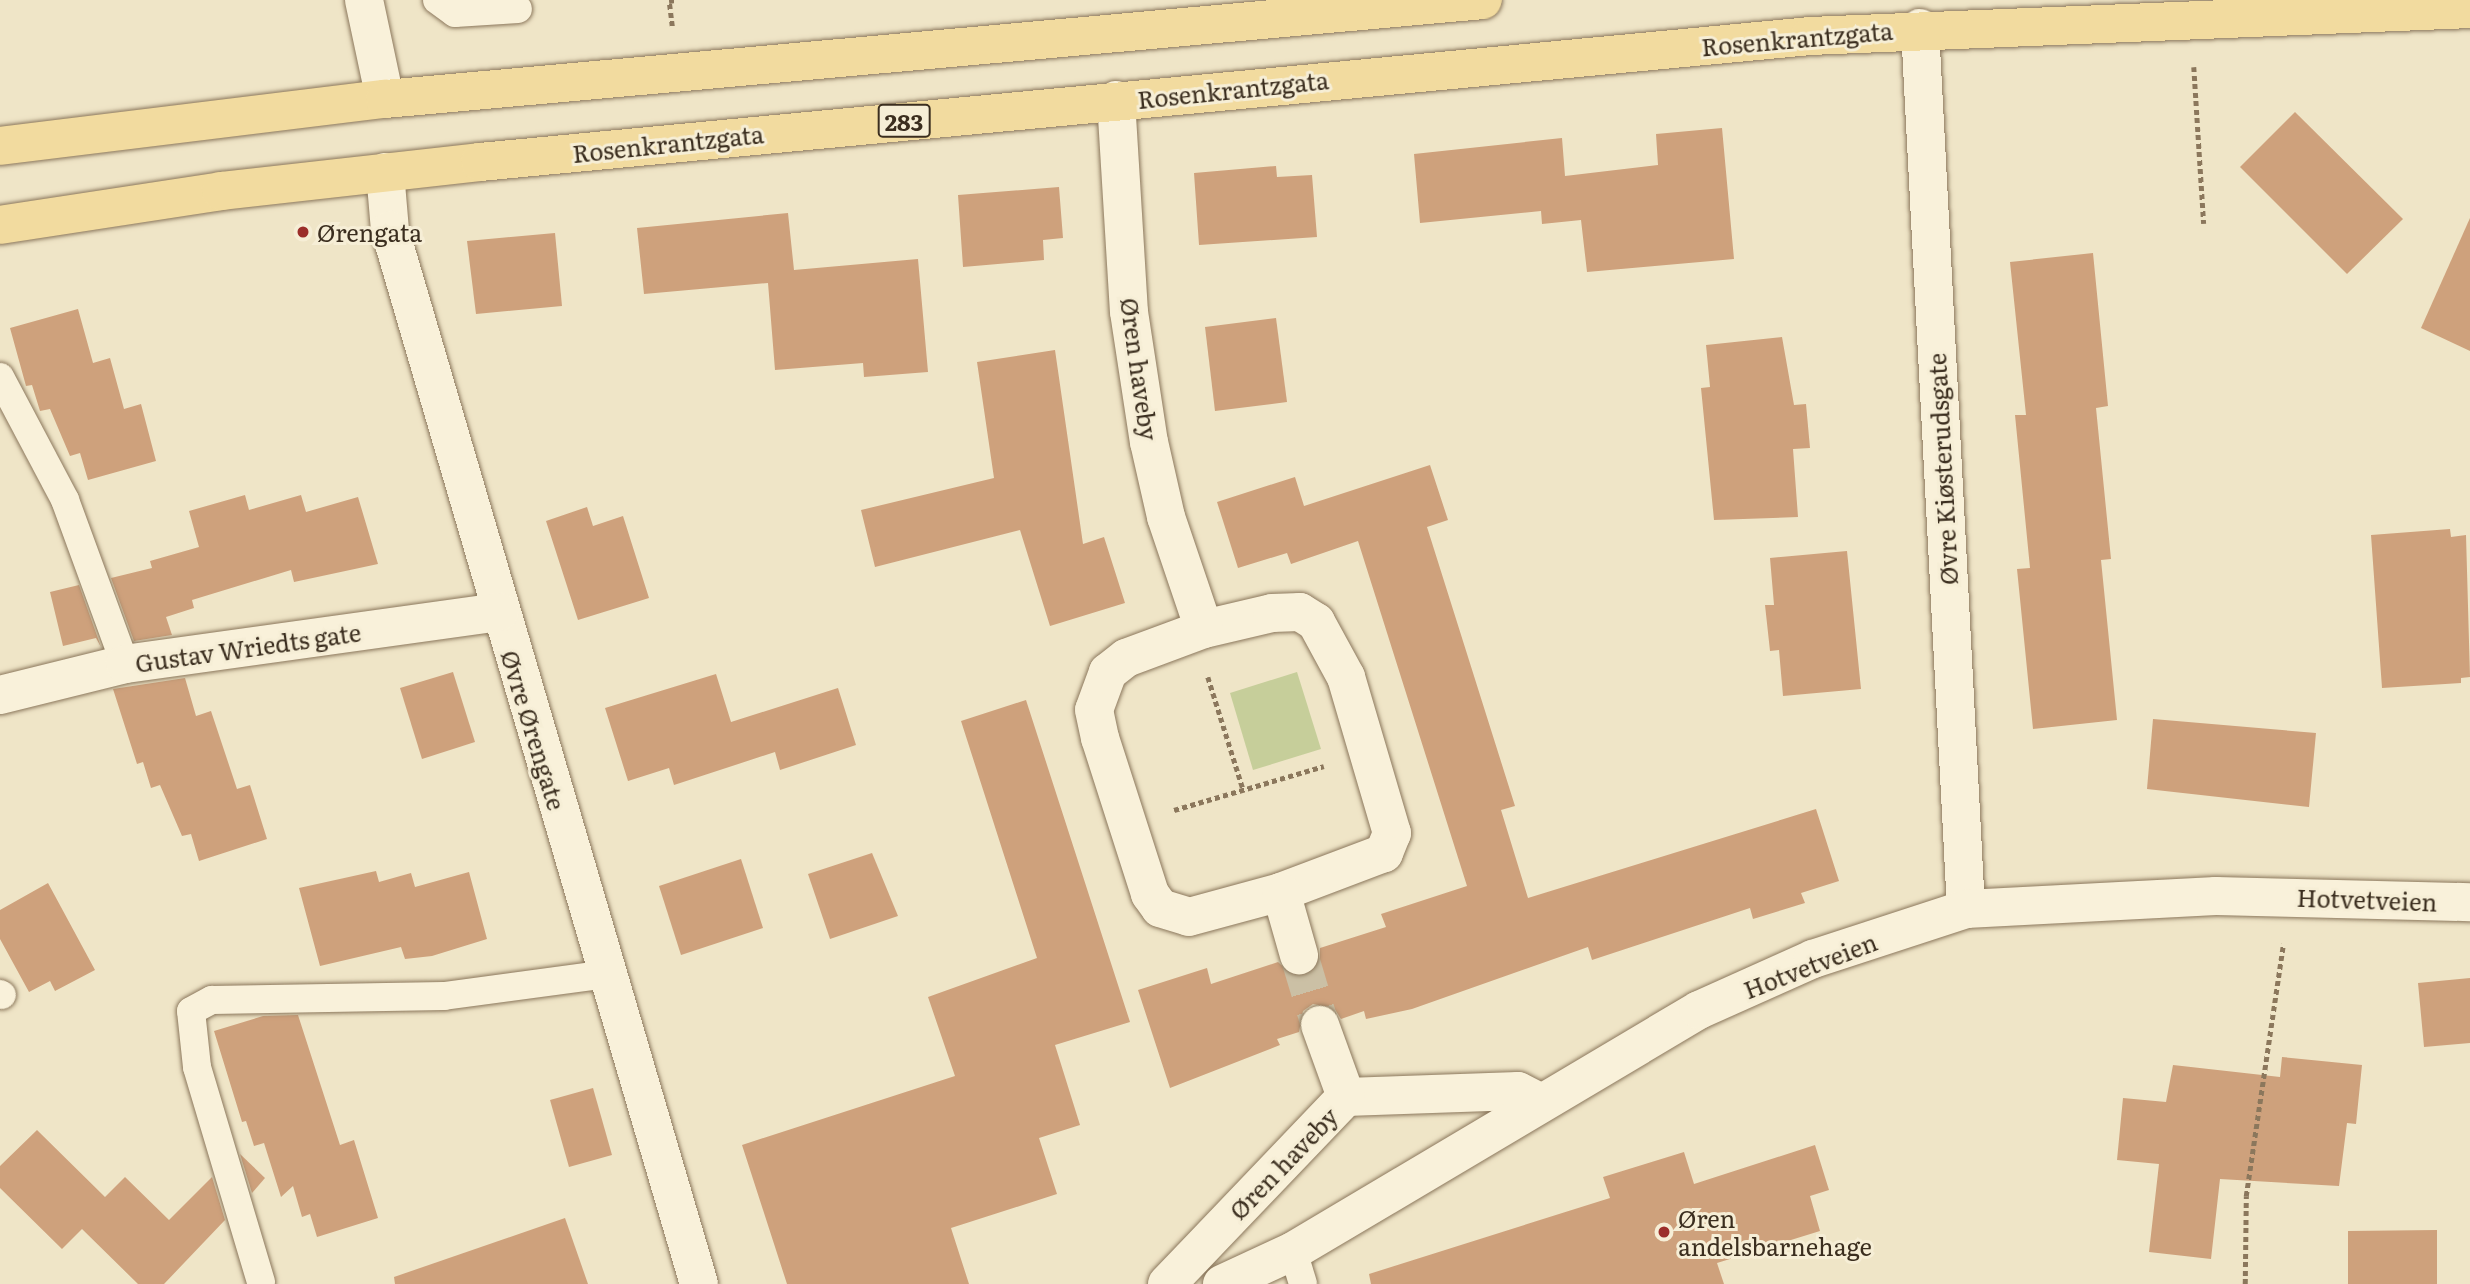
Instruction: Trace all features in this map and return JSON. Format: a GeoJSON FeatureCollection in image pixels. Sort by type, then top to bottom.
{"type":"FeatureCollection","features":[{"type":"Feature","properties":{"kind":"main road"},"geometry":{"type":"LineString","coordinates":[[0,146],[385,99],[1483,0]]}},
{"type":"Feature","properties":{"kind":"main road","name":"Rosenkrantzgata"},"geometry":{"type":"LineString","coordinates":[[0,225],[385,172],[1116,100],[1920,28],[2470,9]]}},
{"type":"Feature","properties":{"kind":"street"},"geometry":{"type":"LineString","coordinates":[[364,0],[385,99]]}},
{"type":"Feature","properties":{"kind":"street","name":"Øvre Kiøsterudsgate"},"geometry":{"type":"LineString","coordinates":[[1920,28],[1966,909]]}},
{"type":"Feature","properties":{"kind":"street","name":"Øren haveby"},"geometry":{"type":"LineString","coordinates":[[1116,100],[1129,312],[1149,442],[1166,517],[1204,629]]}},
{"type":"Feature","properties":{"kind":"street","name":"Øvre Ørengate"},"geometry":{"type":"LineString","coordinates":[[385,172],[390,230],[499,612],[699,1284]]}},
{"type":"Feature","properties":{"kind":"street","name":"Gustav Wriedts gate"},"geometry":{"type":"LineString","coordinates":[[0,695],[125,664],[499,612]]}},
{"type":"Feature","properties":{"kind":"street"},"geometry":{"type":"LineString","coordinates":[[1272,612],[1300,612],[1316,622],[1346,677],[1392,843],[1364,863],[1281,892],[1174,917],[1150,894],[1100,738],[1097,690],[1126,658],[1204,629],[1272,612]]}},
{"type":"Feature","properties":{"kind":"street"},"geometry":{"type":"LineString","coordinates":[[1281,892],[1298,955]]}},
{"type":"Feature","properties":{"kind":"street","name":"Hotvetveien"},"geometry":{"type":"LineString","coordinates":[[1222,1284],[1298,1268],[1540,1102],[1699,1010],[1813,959],[1966,909],[2287,896],[2470,902]]}},
{"type":"Feature","properties":{"kind":"street","name":"Øren haveby"},"geometry":{"type":"LineString","coordinates":[[1167,1284],[1346,1097],[1320,1025]]}},
{"type":"Feature","properties":{"kind":"street"},"geometry":{"type":"LineString","coordinates":[[1346,1097],[1518,1091],[1540,1102]]}},
{"type":"Feature","properties":{"kind":"lane"},"geometry":{"type":"LineString","coordinates":[[438,0],[455,13],[518,9]]}},
{"type":"Feature","properties":{"kind":"lane"},"geometry":{"type":"LineString","coordinates":[[0,377],[65,500],[125,664]]}},
{"type":"Feature","properties":{"kind":"lane"},"geometry":{"type":"LineString","coordinates":[[261,1282],[197,1067],[191,1011],[212,1000],[444,996],[607,974]]}},
{"type":"Feature","properties":{"kind":"path"},"geometry":{"type":"LineString","coordinates":[[673,34],[669,1],[675,0]]}},
{"type":"Feature","properties":{"kind":"path"},"geometry":{"type":"LineString","coordinates":[[2194,63],[2204,224]]}},
{"type":"Feature","properties":{"kind":"path"},"geometry":{"type":"LineString","coordinates":[[1207,673],[1243,789]]}},
{"type":"Feature","properties":{"kind":"path"},"geometry":{"type":"LineString","coordinates":[[1128,824],[1368,753]]}},
{"type":"Feature","properties":{"kind":"path"},"geometry":{"type":"LineString","coordinates":[[2245,1284],[2246,1196],[2287,896]]}},
{"type":"Feature","properties":{"kind":"green space"},"geometry":{"type":"Polygon","coordinates":[[[1297,672],[1321,749],[1253,770],[1230,693],[1297,672]]]}},
{"type":"Feature","properties":{"kind":"building"},"geometry":{"type":"Polygon","coordinates":[[[2295,112],[2403,219],[2347,274],[2240,167],[2295,112]]]}},
{"type":"Feature","properties":{"kind":"building"},"geometry":{"type":"Polygon","coordinates":[[[1722,128],[1734,259],[1587,272],[1581,220],[1542,224],[1541,211],[1420,223],[1414,154],[1562,138],[1565,176],[1658,165],[1656,134],[1722,128]]]}},
{"type":"Feature","properties":{"kind":"building"},"geometry":{"type":"Polygon","coordinates":[[[1276,166],[1277,177],[1312,175],[1317,237],[1199,245],[1194,173],[1276,166]]]}},
{"type":"Feature","properties":{"kind":"building"},"geometry":{"type":"Polygon","coordinates":[[[1059,187],[1063,238],[1043,240],[1044,260],[963,267],[958,195],[1059,187]]]}},
{"type":"Feature","properties":{"kind":"building"},"geometry":{"type":"Polygon","coordinates":[[[788,213],[794,270],[918,259],[928,372],[864,377],[863,363],[775,370],[768,283],[644,294],[637,228],[788,213]]]}},
{"type":"Feature","properties":{"kind":"building"},"geometry":{"type":"Polygon","coordinates":[[[2470,218],[2470,351],[2421,328],[2470,218]]]}},
{"type":"Feature","properties":{"kind":"building"},"geometry":{"type":"Polygon","coordinates":[[[555,233],[562,306],[476,314],[467,241],[555,233]]]}},
{"type":"Feature","properties":{"kind":"building"},"geometry":{"type":"Polygon","coordinates":[[[2093,253],[2108,406],[2096,408],[2111,559],[2101,560],[2117,720],[2033,729],[2017,569],[2030,568],[2015,415],[2026,415],[2010,262],[2093,253]]]}},
{"type":"Feature","properties":{"kind":"building"},"geometry":{"type":"Polygon","coordinates":[[[78,309],[93,363],[110,358],[124,409],[141,404],[156,461],[88,480],[80,453],[70,456],[50,409],[40,411],[32,385],[26,386],[10,328],[78,309]]]}},
{"type":"Feature","properties":{"kind":"building"},"geometry":{"type":"Polygon","coordinates":[[[1276,318],[1287,402],[1215,411],[1205,327],[1276,318]]]}},
{"type":"Feature","properties":{"kind":"building"},"geometry":{"type":"Polygon","coordinates":[[[1782,337],[1794,405],[1806,404],[1810,448],[1793,449],[1798,517],[1714,520],[1701,388],[1710,387],[1706,345],[1782,337]]]}},
{"type":"Feature","properties":{"kind":"building"},"geometry":{"type":"Polygon","coordinates":[[[1055,350],[1083,544],[1104,537],[1125,603],[1050,626],[1020,530],[875,567],[861,510],[994,478],[977,362],[1055,350]]]}},
{"type":"Feature","properties":{"kind":"building"},"geometry":{"type":"Polygon","coordinates":[[[1430,465],[1448,520],[1427,527],[1515,806],[1501,810],[1528,898],[1816,809],[1839,881],[1801,893],[1805,903],[1753,919],[1750,908],[1592,960],[1588,947],[1412,1009],[1366,1019],[1364,1011],[1341,1019],[1334,1008],[1313,1004],[1303,1011],[1299,1032],[1277,1039],[1280,1045],[1170,1088],[1138,990],[1207,968],[1211,984],[1278,962],[1293,976],[1306,976],[1320,961],[1320,948],[1386,927],[1381,914],[1467,886],[1358,541],[1291,564],[1287,553],[1238,568],[1217,502],[1295,477],[1304,506],[1430,465]]]}},
{"type":"Feature","properties":{"kind":"building"},"geometry":{"type":"Polygon","coordinates":[[[245,495],[249,510],[301,495],[306,512],[358,497],[378,564],[294,582],[291,570],[192,600],[194,608],[166,617],[172,635],[134,641],[111,578],[152,568],[150,561],[199,547],[189,511],[245,495]]]}},
{"type":"Feature","properties":{"kind":"building"},"geometry":{"type":"Polygon","coordinates":[[[587,507],[593,526],[623,516],[649,598],[578,620],[546,521],[587,507]]]}},
{"type":"Feature","properties":{"kind":"building"},"geometry":{"type":"Polygon","coordinates":[[[2450,529],[2451,537],[2466,535],[2470,677],[2461,678],[2461,683],[2382,688],[2371,535],[2450,529]]]}},
{"type":"Feature","properties":{"kind":"building"},"geometry":{"type":"Polygon","coordinates":[[[1847,551],[1861,689],[1783,696],[1779,650],[1770,651],[1765,605],[1774,605],[1770,558],[1847,551]]]}},
{"type":"Feature","properties":{"kind":"building"},"geometry":{"type":"Polygon","coordinates":[[[79,585],[101,647],[96,638],[63,646],[50,592],[79,585]]]}},
{"type":"Feature","properties":{"kind":"building"},"geometry":{"type":"Polygon","coordinates":[[[453,672],[475,742],[422,759],[400,688],[453,672]]]}},
{"type":"Feature","properties":{"kind":"building"},"geometry":{"type":"Polygon","coordinates":[[[716,674],[731,722],[838,688],[856,745],[780,770],[775,752],[674,785],[669,768],[628,781],[605,708],[716,674]]]}},
{"type":"Feature","properties":{"kind":"building"},"geometry":{"type":"Polygon","coordinates":[[[185,678],[196,716],[211,711],[237,789],[250,785],[267,839],[199,861],[191,834],[182,836],[160,785],[151,788],[143,762],[137,764],[113,689],[185,678]]]}},
{"type":"Feature","properties":{"kind":"building"},"geometry":{"type":"Polygon","coordinates":[[[1026,700],[1130,1022],[1055,1045],[1080,1125],[1039,1138],[1057,1194],[951,1228],[969,1284],[787,1284],[742,1145],[955,1076],[928,997],[1037,958],[961,721],[1026,700]]]}},
{"type":"Feature","properties":{"kind":"building"},"geometry":{"type":"Polygon","coordinates":[[[2153,719],[2316,733],[2309,807],[2147,789],[2153,719]]]}},
{"type":"Feature","properties":{"kind":"building"},"geometry":{"type":"Polygon","coordinates":[[[872,853],[898,916],[830,939],[808,874],[872,853]]]}},
{"type":"Feature","properties":{"kind":"building"},"geometry":{"type":"Polygon","coordinates":[[[741,859],[763,928],[681,955],[659,886],[741,859]]]}},
{"type":"Feature","properties":{"kind":"building"},"geometry":{"type":"Polygon","coordinates":[[[376,871],[379,882],[411,873],[415,887],[469,872],[487,939],[432,956],[405,959],[401,947],[320,966],[299,888],[376,871]]]}},
{"type":"Feature","properties":{"kind":"building"},"geometry":{"type":"Polygon","coordinates":[[[48,883],[95,970],[55,991],[50,981],[29,992],[0,939],[0,910],[48,883]]]}},
{"type":"Feature","properties":{"kind":"building"},"geometry":{"type":"Polygon","coordinates":[[[2470,978],[2470,1043],[2424,1047],[2418,983],[2470,978]]]}},
{"type":"Feature","properties":{"kind":"building"},"geometry":{"type":"Polygon","coordinates":[[[298,1015],[340,1145],[354,1140],[378,1218],[317,1237],[310,1214],[302,1217],[293,1186],[281,1197],[264,1143],[254,1146],[246,1121],[242,1122],[214,1031],[263,1016],[298,1015]]]}},
{"type":"Feature","properties":{"kind":"building"},"geometry":{"type":"Polygon","coordinates":[[[2282,1057],[2362,1065],[2356,1124],[2347,1123],[2339,1186],[2220,1179],[2211,1259],[2149,1252],[2159,1164],[2117,1160],[2123,1098],[2166,1102],[2173,1065],[2280,1077],[2282,1057]]]}},
{"type":"Feature","properties":{"kind":"building"},"geometry":{"type":"Polygon","coordinates":[[[593,1088],[612,1155],[569,1167],[550,1100],[593,1088]]]}},
{"type":"Feature","properties":{"kind":"building"},"geometry":{"type":"Polygon","coordinates":[[[37,1130],[105,1197],[125,1177],[169,1220],[212,1177],[225,1220],[164,1284],[138,1284],[82,1229],[62,1249],[0,1188],[0,1166],[37,1130]]]}},
{"type":"Feature","properties":{"kind":"building"},"geometry":{"type":"Polygon","coordinates":[[[1815,1145],[1829,1190],[1810,1196],[1820,1231],[1717,1263],[1724,1284],[1371,1284],[1369,1274],[1610,1198],[1603,1177],[1684,1152],[1694,1184],[1815,1145]]]}},
{"type":"Feature","properties":{"kind":"building"},"geometry":{"type":"Polygon","coordinates":[[[240,1154],[265,1178],[252,1193],[240,1154]]]}},
{"type":"Feature","properties":{"kind":"building"},"geometry":{"type":"Polygon","coordinates":[[[565,1218],[588,1284],[395,1284],[394,1277],[565,1218]]]}},
{"type":"Feature","properties":{"kind":"building"},"geometry":{"type":"Polygon","coordinates":[[[2437,1230],[2437,1284],[2348,1284],[2348,1231],[2437,1230]]]}},
{"type":"Feature","properties":{"kind":"tunnel"},"geometry":{"type":"LineString","coordinates":[[1299,955],[1320,1025]]}},
{"type":"Feature","properties":{"kind":"place","name":"Ørengata"},"geometry":{"type":"Point","coordinates":[303,232]}},
{"type":"Feature","properties":{"kind":"place","name":"Øren andelsbarnehage"},"geometry":{"type":"Point","coordinates":[1664,1232]}}]}
